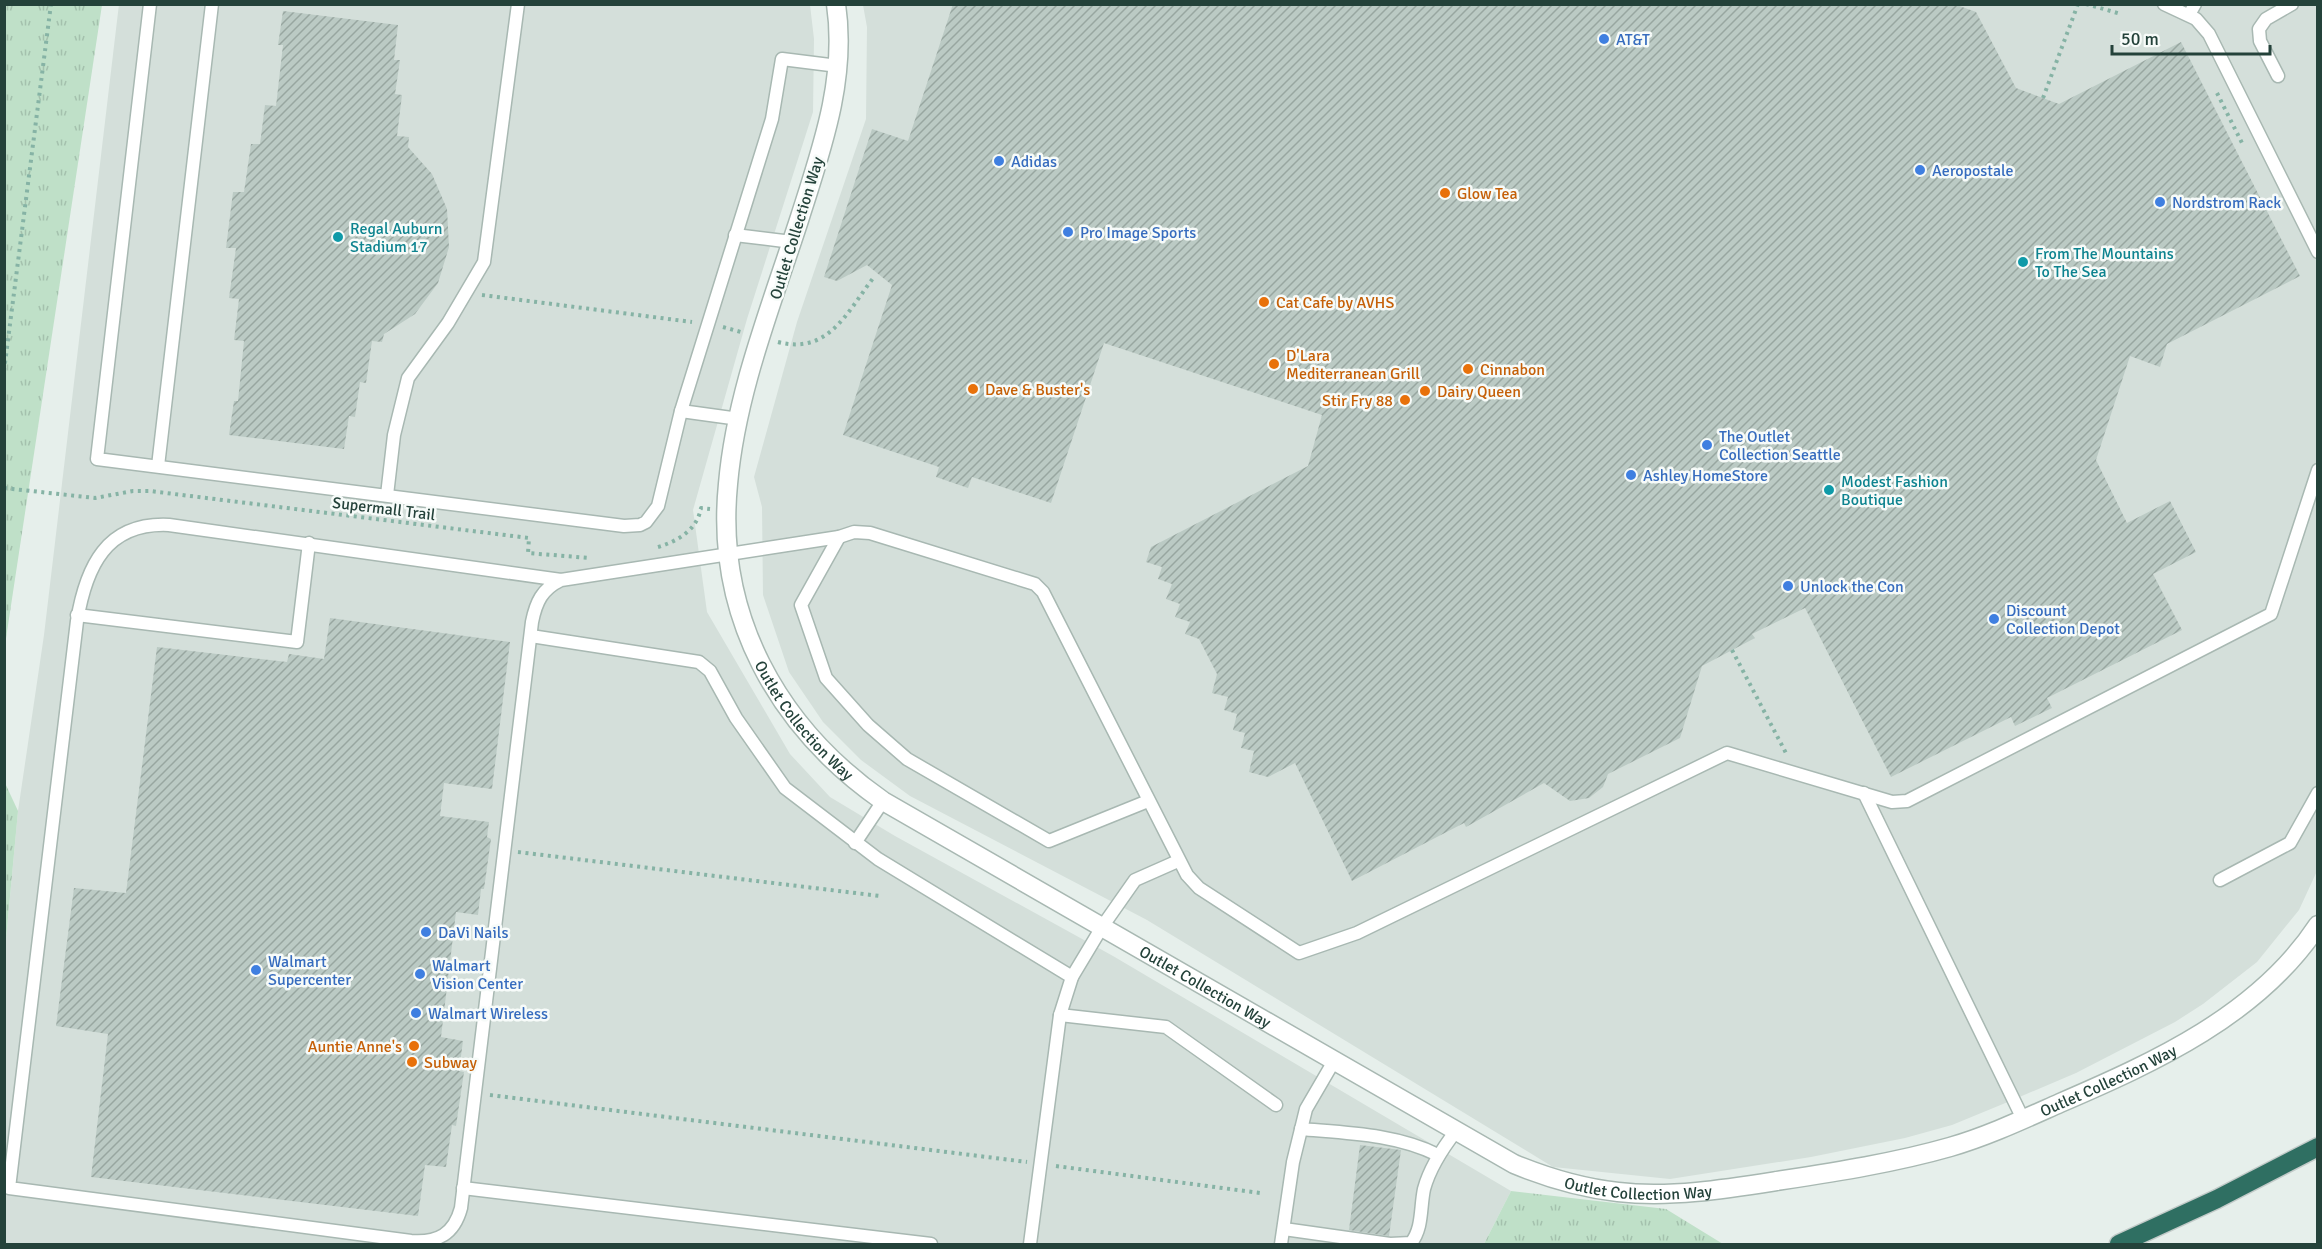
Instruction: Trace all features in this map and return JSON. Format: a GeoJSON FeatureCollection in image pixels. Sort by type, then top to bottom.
{"type":"FeatureCollection","features":[{"type":"Feature","properties":{"kind":"highway"},"geometry":{"type":"LineString","coordinates":[[2119,1245],[2217,1199],[2318,1147]]}},
{"type":"Feature","properties":{"kind":"street","name":"Outlet Collection Way"},"geometry":{"type":"LineString","coordinates":[[836,4],[838,66],[831,112],[739,419],[731,457],[726,511],[729,556],[738,606],[768,681],[820,750],[847,776],[883,801],[1514,1164],[1550,1179],[1620,1192],[1673,1193],[1737,1187],[1828,1173],[1925,1153],[1969,1141],[2094,1089],[2218,1023],[2274,978],[2318,925]]}},
{"type":"Feature","properties":{"kind":"lane"},"geometry":{"type":"LineString","coordinates":[[150,4],[97,459],[624,526],[640,525],[650,519],[656,511],[681,411],[771,119],[782,59],[838,66]]}},
{"type":"Feature","properties":{"kind":"lane"},"geometry":{"type":"LineString","coordinates":[[158,466],[212,4]]}},
{"type":"Feature","properties":{"kind":"lane"},"geometry":{"type":"LineString","coordinates":[[387,495],[394,435],[408,378],[469,288],[483,262],[518,4]]}},
{"type":"Feature","properties":{"kind":"lane"},"geometry":{"type":"LineString","coordinates":[[2163,4],[2192,10],[2209,34],[2318,252]]}},
{"type":"Feature","properties":{"kind":"lane"},"geometry":{"type":"LineString","coordinates":[[2278,76],[2260,41],[2259,28],[2266,18],[2292,4]]}},
{"type":"Feature","properties":{"kind":"lane"},"geometry":{"type":"LineString","coordinates":[[735,235],[792,242]]}},
{"type":"Feature","properties":{"kind":"lane"},"geometry":{"type":"LineString","coordinates":[[681,411],[739,419]]}},
{"type":"Feature","properties":{"kind":"lane"},"geometry":{"type":"LineString","coordinates":[[561,580],[169,525],[141,527],[112,541],[97,556],[89,571],[77,615],[9,1188],[421,1242],[438,1239],[454,1227],[461,1208],[535,607],[541,595],[550,585],[561,580],[729,556],[839,537],[854,532],[870,533],[1039,587],[1187,875],[1199,888],[1299,953],[1357,933],[1724,754],[1736,753],[1896,803],[1907,801],[2264,619],[2274,607],[2318,470]]}},
{"type":"Feature","properties":{"kind":"lane"},"geometry":{"type":"LineString","coordinates":[[839,537],[801,605],[826,678],[868,725],[907,759],[1049,841],[1148,801]]}},
{"type":"Feature","properties":{"kind":"lane"},"geometry":{"type":"LineString","coordinates":[[77,615],[297,642],[309,543]]}},
{"type":"Feature","properties":{"kind":"lane"},"geometry":{"type":"LineString","coordinates":[[531,636],[699,662],[710,670],[736,718],[786,789],[855,843],[1072,977]]}},
{"type":"Feature","properties":{"kind":"lane"},"geometry":{"type":"LineString","coordinates":[[1864,793],[2024,1119]]}},
{"type":"Feature","properties":{"kind":"lane"},"geometry":{"type":"LineString","coordinates":[[2220,880],[2290,843],[2318,794]]}},
{"type":"Feature","properties":{"kind":"lane"},"geometry":{"type":"LineString","coordinates":[[855,843],[883,801]]}},
{"type":"Feature","properties":{"kind":"lane"},"geometry":{"type":"LineString","coordinates":[[1030,1245],[1060,1015],[1072,977],[1102,927],[1135,880],[1178,861]]}},
{"type":"Feature","properties":{"kind":"lane"},"geometry":{"type":"LineString","coordinates":[[1060,1015],[1166,1027],[1276,1105]]}},
{"type":"Feature","properties":{"kind":"lane"},"geometry":{"type":"LineString","coordinates":[[1281,1245],[1305,1109],[1334,1061]]}},
{"type":"Feature","properties":{"kind":"lane"},"geometry":{"type":"LineString","coordinates":[[1301,1129],[1374,1136],[1422,1147],[1438,1155]]}},
{"type":"Feature","properties":{"kind":"lane"},"geometry":{"type":"LineString","coordinates":[[1284,1229],[1390,1244],[1411,1244],[1418,1235],[1424,1189],[1438,1155],[1456,1131]]}},
{"type":"Feature","properties":{"kind":"lane"},"geometry":{"type":"LineString","coordinates":[[463,1188],[931,1245]]}},
{"type":"Feature","properties":{"kind":"path"},"geometry":{"type":"LineString","coordinates":[[4,371],[51,4]]}},
{"type":"Feature","properties":{"kind":"path"},"geometry":{"type":"LineString","coordinates":[[2043,98],[2078,4]]}},
{"type":"Feature","properties":{"kind":"path"},"geometry":{"type":"LineString","coordinates":[[2086,4],[2121,14]]}},
{"type":"Feature","properties":{"kind":"path"},"geometry":{"type":"LineString","coordinates":[[2217,93],[2242,143]]}},
{"type":"Feature","properties":{"kind":"path"},"geometry":{"type":"LineString","coordinates":[[469,288],[486,297],[707,325],[794,346],[822,339],[832,332],[874,277]]}},
{"type":"Feature","properties":{"kind":"path","name":"Supermall Trail"},"geometry":{"type":"LineString","coordinates":[[4,488],[94,498],[133,491],[150,491],[529,538],[528,553],[598,557]]}},
{"type":"Feature","properties":{"kind":"path"},"geometry":{"type":"LineString","coordinates":[[656,548],[681,537],[692,528],[701,508],[726,511]]}},
{"type":"Feature","properties":{"kind":"path"},"geometry":{"type":"LineString","coordinates":[[1732,650],[1796,772]]}},
{"type":"Feature","properties":{"kind":"path"},"geometry":{"type":"LineString","coordinates":[[505,850],[880,896]]}},
{"type":"Feature","properties":{"kind":"path"},"geometry":{"type":"LineString","coordinates":[[475,1093],[1260,1193]]}},
{"type":"Feature","properties":{"kind":"shaded area"},"geometry":{"type":"Polygon","coordinates":[[[119,4],[810,5],[814,39],[813,112],[747,319],[693,510],[707,612],[790,754],[830,797],[895,836],[1113,956],[1511,1191],[1484,1244],[5,1244],[5,950],[18,811],[44,635],[119,4]]]}},
{"type":"Feature","properties":{"kind":"shaded area"},"geometry":{"type":"Polygon","coordinates":[[[863,5],[2317,5],[2317,871],[2299,910],[2257,962],[2203,1004],[2175,1022],[2076,1073],[1952,1125],[1905,1138],[1811,1157],[1670,1179],[1553,1167],[1147,920],[910,796],[861,760],[823,722],[789,672],[763,595],[762,507],[754,477],[797,322],[866,119],[867,27],[863,5]]]}},
{"type":"Feature","properties":{"kind":"green space"},"geometry":{"type":"Polygon","coordinates":[[[4,5],[102,5],[5,645],[4,5]]]}},
{"type":"Feature","properties":{"kind":"green space"},"geometry":{"type":"Polygon","coordinates":[[[5,783],[18,811],[5,950],[5,783]]]}},
{"type":"Feature","properties":{"kind":"green space"},"geometry":{"type":"Polygon","coordinates":[[[1511,1191],[1666,1209],[1723,1244],[1484,1244],[1511,1191]]]}},
{"type":"Feature","properties":{"kind":"building","name":"The Outlet Collection Seattle"},"geometry":{"type":"Polygon","coordinates":[[[953,4],[1954,4],[1976,12],[2016,88],[2059,104],[2181,42],[2300,276],[2167,344],[2160,367],[2130,356],[2096,460],[2127,523],[2170,501],[2196,552],[2153,574],[2182,630],[2047,698],[2052,708],[2015,726],[2011,717],[1891,777],[1805,608],[1752,634],[1755,638],[1702,666],[1680,738],[1608,774],[1603,787],[1589,798],[1570,801],[1544,783],[1466,827],[1464,823],[1352,881],[1295,763],[1268,777],[1249,772],[1254,751],[1241,748],[1245,733],[1233,730],[1237,714],[1224,710],[1228,697],[1212,693],[1217,674],[1199,639],[1185,634],[1190,622],[1175,617],[1180,604],[1166,599],[1172,584],[1158,579],[1162,567],[1146,562],[1151,547],[1308,466],[1322,415],[1104,343],[1051,503],[972,477],[968,488],[936,477],[939,467],[843,435],[892,285],[867,265],[837,281],[824,277],[872,129],[908,141],[953,4]]]}},
{"type":"Feature","properties":{"kind":"building","name":"Regal Auburn Stadium 17"},"geometry":{"type":"Polygon","coordinates":[[[283,11],[398,25],[394,60],[400,60],[395,94],[402,95],[397,136],[409,137],[408,147],[432,174],[447,209],[449,247],[438,283],[415,314],[384,334],[382,342],[372,341],[366,383],[360,382],[355,417],[349,416],[344,449],[229,435],[234,401],[238,401],[244,341],[234,340],[239,299],[229,298],[236,248],[226,248],[233,192],[244,192],[251,144],[260,144],[265,105],[276,106],[283,45],[278,45],[283,11]]]}},
{"type":"Feature","properties":{"kind":"building","name":"Walmart Supercenter"},"geometry":{"type":"Polygon","coordinates":[[[330,618],[510,642],[492,789],[444,783],[440,816],[489,822],[487,837],[491,839],[478,915],[456,912],[441,1037],[463,1041],[459,1071],[464,1072],[456,1126],[452,1125],[446,1167],[425,1165],[418,1216],[91,1177],[108,1034],[56,1026],[74,888],[126,893],[157,647],[287,662],[289,654],[324,659],[330,618]]]}},
{"type":"Feature","properties":{"kind":"building"},"geometry":{"type":"Polygon","coordinates":[[[1360,1145],[1401,1150],[1389,1236],[1349,1230],[1360,1145]]]}},
{"type":"Feature","properties":{"kind":"place","name":"AT&T"},"geometry":{"type":"Point","coordinates":[1604,39]}},
{"type":"Feature","properties":{"kind":"place","name":"Adidas"},"geometry":{"type":"Point","coordinates":[999,161]}},
{"type":"Feature","properties":{"kind":"place","name":"Aeropostale"},"geometry":{"type":"Point","coordinates":[1920,170]}},
{"type":"Feature","properties":{"kind":"place","name":"Glow Tea"},"geometry":{"type":"Point","coordinates":[1445,193]}},
{"type":"Feature","properties":{"kind":"place","name":"Nordstrom Rack"},"geometry":{"type":"Point","coordinates":[2160,202]}},
{"type":"Feature","properties":{"kind":"place","name":"Pro Image Sports"},"geometry":{"type":"Point","coordinates":[1068,232]}},
{"type":"Feature","properties":{"kind":"place","name":"Regal Auburn Stadium 17"},"geometry":{"type":"Point","coordinates":[338,237]}},
{"type":"Feature","properties":{"kind":"place","name":"From The Mountains To The Sea"},"geometry":{"type":"Point","coordinates":[2023,262]}},
{"type":"Feature","properties":{"kind":"place","name":"Cat Cafe by AVHS"},"geometry":{"type":"Point","coordinates":[1264,302]}},
{"type":"Feature","properties":{"kind":"place","name":"D'Lara Mediterranean Grill"},"geometry":{"type":"Point","coordinates":[1274,364]}},
{"type":"Feature","properties":{"kind":"place","name":"Cinnabon"},"geometry":{"type":"Point","coordinates":[1468,369]}},
{"type":"Feature","properties":{"kind":"place","name":"Dave & Buster's"},"geometry":{"type":"Point","coordinates":[973,389]}},
{"type":"Feature","properties":{"kind":"place","name":"Dairy Queen"},"geometry":{"type":"Point","coordinates":[1425,391]}},
{"type":"Feature","properties":{"kind":"place","name":"Stir Fry 88"},"geometry":{"type":"Point","coordinates":[1405,400]}},
{"type":"Feature","properties":{"kind":"place","name":"The Outlet Collection Seattle"},"geometry":{"type":"Point","coordinates":[1707,445]}},
{"type":"Feature","properties":{"kind":"place","name":"Ashley HomeStore"},"geometry":{"type":"Point","coordinates":[1631,475]}},
{"type":"Feature","properties":{"kind":"place","name":"Modest Fashion Boutique"},"geometry":{"type":"Point","coordinates":[1829,490]}},
{"type":"Feature","properties":{"kind":"place","name":"Unlock the Con"},"geometry":{"type":"Point","coordinates":[1788,586]}},
{"type":"Feature","properties":{"kind":"place","name":"Discount Collection Depot"},"geometry":{"type":"Point","coordinates":[1994,619]}},
{"type":"Feature","properties":{"kind":"place","name":"DaVi Nails"},"geometry":{"type":"Point","coordinates":[426,932]}},
{"type":"Feature","properties":{"kind":"place","name":"Walmart Supercenter"},"geometry":{"type":"Point","coordinates":[256,970]}},
{"type":"Feature","properties":{"kind":"place","name":"Walmart Vision Center"},"geometry":{"type":"Point","coordinates":[420,974]}},
{"type":"Feature","properties":{"kind":"place","name":"Walmart Wireless"},"geometry":{"type":"Point","coordinates":[416,1013]}},
{"type":"Feature","properties":{"kind":"place","name":"Auntie Anne's"},"geometry":{"type":"Point","coordinates":[414,1046]}},
{"type":"Feature","properties":{"kind":"place","name":"Subway"},"geometry":{"type":"Point","coordinates":[412,1062]}}]}
